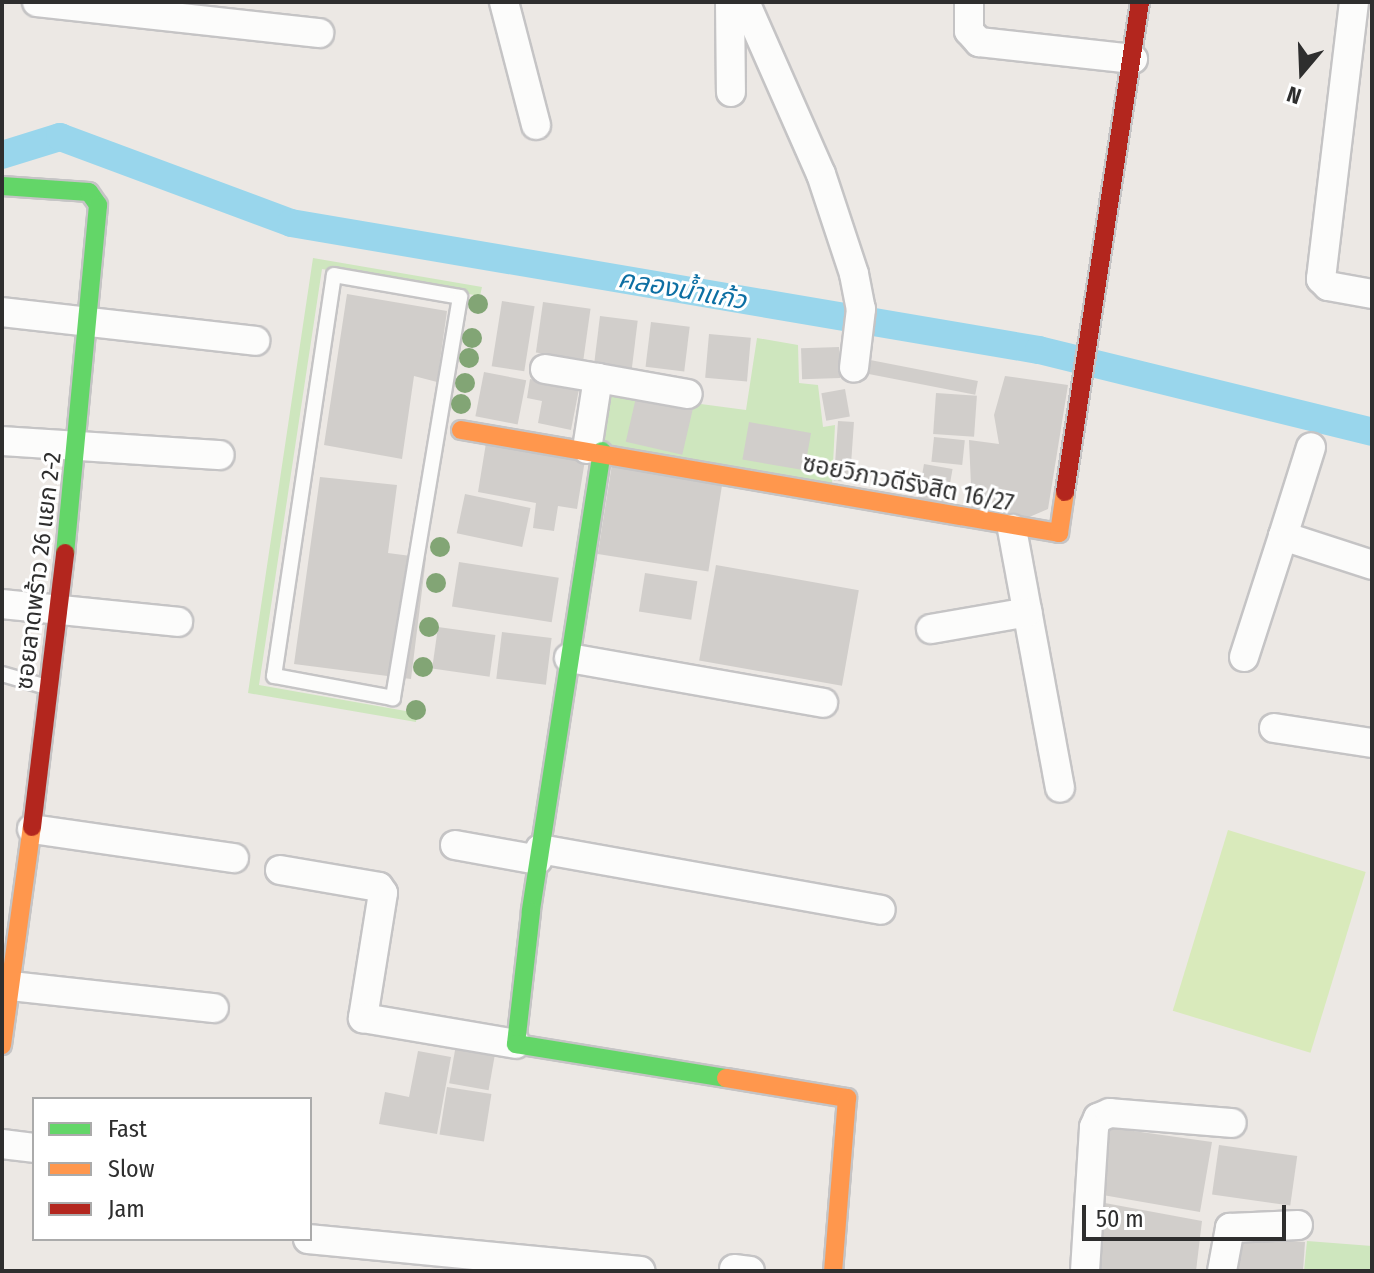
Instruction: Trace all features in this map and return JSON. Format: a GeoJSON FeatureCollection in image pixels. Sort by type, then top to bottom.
{"type":"FeatureCollection","features":[{"type":"Feature","properties":{"kind":"street"},"geometry":{"type":"LineString","coordinates":[[37,2],[319,33]]}},
{"type":"Feature","properties":{"kind":"street"},"geometry":{"type":"LineString","coordinates":[[504,2],[536,125]]}},
{"type":"Feature","properties":{"kind":"street"},"geometry":{"type":"LineString","coordinates":[[730,2],[731,92]]}},
{"type":"Feature","properties":{"kind":"street"},"geometry":{"type":"LineString","coordinates":[[745,2],[821,174],[860,321],[854,368]]}},
{"type":"Feature","properties":{"kind":"street"},"geometry":{"type":"LineString","coordinates":[[969,2],[969,31],[979,42],[1133,59],[1140,2]]}},
{"type":"Feature","properties":{"kind":"street"},"geometry":{"type":"LineString","coordinates":[[1354,2],[1321,279],[1328,286],[1372,294]]}},
{"type":"Feature","properties":{"kind":"street","name":"ซอยวิภาวดีรังสิต 16/27"},"geometry":{"type":"LineString","coordinates":[[461,430],[594,450],[679,470],[1012,529],[1051,535],[1062,529],[1133,59]]}},
{"type":"Feature","properties":{"kind":"street","name":"ซอยลาดพร้าว 26 แยก 2-2"},"geometry":{"type":"LineString","coordinates":[[2,186],[89,192],[96,197],[78,445],[60,609],[2,1045]]}},
{"type":"Feature","properties":{"kind":"street"},"geometry":{"type":"LineString","coordinates":[[2,312],[86,319],[255,341]]}},
{"type":"Feature","properties":{"kind":"street"},"geometry":{"type":"LineString","coordinates":[[545,369],[688,394]]}},
{"type":"Feature","properties":{"kind":"street"},"geometry":{"type":"LineString","coordinates":[[516,1044],[539,855],[569,658],[594,450],[598,378]]}},
{"type":"Feature","properties":{"kind":"street"},"geometry":{"type":"LineString","coordinates":[[2,441],[220,455]]}},
{"type":"Feature","properties":{"kind":"street"},"geometry":{"type":"LineString","coordinates":[[1244,657],[1311,447]]}},
{"type":"Feature","properties":{"kind":"street"},"geometry":{"type":"LineString","coordinates":[[1012,529],[1060,788]]}},
{"type":"Feature","properties":{"kind":"street"},"geometry":{"type":"LineString","coordinates":[[1283,536],[1372,565]]}},
{"type":"Feature","properties":{"kind":"street"},"geometry":{"type":"LineString","coordinates":[[2,604],[178,622]]}},
{"type":"Feature","properties":{"kind":"street"},"geometry":{"type":"LineString","coordinates":[[931,629],[1028,612]]}},
{"type":"Feature","properties":{"kind":"street"},"geometry":{"type":"LineString","coordinates":[[569,658],[823,703]]}},
{"type":"Feature","properties":{"kind":"street"},"geometry":{"type":"LineString","coordinates":[[1274,728],[1372,743]]}},
{"type":"Feature","properties":{"kind":"street"},"geometry":{"type":"LineString","coordinates":[[32,829],[234,858]]}},
{"type":"Feature","properties":{"kind":"street"},"geometry":{"type":"LineString","coordinates":[[455,845],[539,855],[881,910]]}},
{"type":"Feature","properties":{"kind":"street"},"geometry":{"type":"LineString","coordinates":[[280,870],[379,887],[383,893],[363,1018],[847,1098],[833,1271]]}},
{"type":"Feature","properties":{"kind":"street"},"geometry":{"type":"LineString","coordinates":[[11,986],[214,1008]]}},
{"type":"Feature","properties":{"kind":"street"},"geometry":{"type":"LineString","coordinates":[[1085,1271],[1094,1127],[1098,1118],[1110,1113],[1232,1123]]}},
{"type":"Feature","properties":{"kind":"street"},"geometry":{"type":"LineString","coordinates":[[2,1144],[32,1148]]}},
{"type":"Feature","properties":{"kind":"street"},"geometry":{"type":"LineString","coordinates":[[1222,1271],[1230,1228],[1298,1225]]}},
{"type":"Feature","properties":{"kind":"street"},"geometry":{"type":"LineString","coordinates":[[312,1240],[503,1266],[640,1271]]}},
{"type":"Feature","properties":{"kind":"lane"},"geometry":{"type":"LineString","coordinates":[[334,275],[460,297],[439,427],[395,696],[276,678],[334,275]]}},
{"type":"Feature","properties":{"kind":"lane"},"geometry":{"type":"LineString","coordinates":[[439,427],[461,430]]}},
{"type":"Feature","properties":{"kind":"lane"},"geometry":{"type":"LineString","coordinates":[[2,674],[50,688]]}},
{"type":"Feature","properties":{"kind":"green space"},"geometry":{"type":"Polygon","coordinates":[[[313,258],[482,287],[480,296],[322,269],[259,685],[417,713],[416,722],[248,693],[313,258]]]}},
{"type":"Feature","properties":{"kind":"green space"},"geometry":{"type":"Polygon","coordinates":[[[757,338],[798,345],[799,383],[818,385],[823,427],[835,425],[832,484],[596,443],[603,391],[746,410],[757,338]]]}},
{"type":"Feature","properties":{"kind":"green space"},"geometry":{"type":"Polygon","coordinates":[[[1228,830],[1366,872],[1310,1053],[1173,1011],[1228,830]]]}},
{"type":"Feature","properties":{"kind":"green space"},"geometry":{"type":"Polygon","coordinates":[[[1307,1241],[1372,1246],[1372,1271],[1304,1271],[1307,1241]]]}},
{"type":"Feature","properties":{"kind":"building"},"geometry":{"type":"Polygon","coordinates":[[[347,294],[447,311],[437,382],[414,376],[402,459],[324,445],[347,294]]]}},
{"type":"Feature","properties":{"kind":"building"},"geometry":{"type":"Polygon","coordinates":[[[502,301],[535,306],[524,371],[492,366],[502,301]]]}},
{"type":"Feature","properties":{"kind":"building"},"geometry":{"type":"Polygon","coordinates":[[[543,302],[591,309],[583,359],[536,353],[543,302]]]}},
{"type":"Feature","properties":{"kind":"building"},"geometry":{"type":"Polygon","coordinates":[[[600,316],[638,321],[632,368],[594,364],[600,316]]]}},
{"type":"Feature","properties":{"kind":"building"},"geometry":{"type":"Polygon","coordinates":[[[651,322],[690,327],[684,371],[646,367],[651,322]]]}},
{"type":"Feature","properties":{"kind":"building"},"geometry":{"type":"Polygon","coordinates":[[[709,334],[751,338],[747,381],[705,378],[709,334]]]}},
{"type":"Feature","properties":{"kind":"building"},"geometry":{"type":"Polygon","coordinates":[[[839,347],[840,378],[802,379],[801,348],[839,347]]]}},
{"type":"Feature","properties":{"kind":"building"},"geometry":{"type":"Polygon","coordinates":[[[865,359],[978,381],[975,395],[862,373],[865,359]]]}},
{"type":"Feature","properties":{"kind":"building"},"geometry":{"type":"Polygon","coordinates":[[[484,372],[526,380],[518,424],[475,416],[484,372]]]}},
{"type":"Feature","properties":{"kind":"building"},"geometry":{"type":"Polygon","coordinates":[[[1005,376],[1068,385],[1048,509],[1027,518],[972,508],[969,440],[999,444],[994,415],[1005,376]]]}},
{"type":"Feature","properties":{"kind":"building"},"geometry":{"type":"Polygon","coordinates":[[[530,379],[579,389],[571,430],[538,423],[542,401],[527,398],[530,379]]]}},
{"type":"Feature","properties":{"kind":"building"},"geometry":{"type":"Polygon","coordinates":[[[845,389],[850,417],[826,421],[821,393],[845,389]]]}},
{"type":"Feature","properties":{"kind":"building"},"geometry":{"type":"Polygon","coordinates":[[[637,393],[694,406],[682,455],[626,442],[637,393]]]}},
{"type":"Feature","properties":{"kind":"building"},"geometry":{"type":"Polygon","coordinates":[[[936,393],[977,396],[974,437],[933,434],[936,393]]]}},
{"type":"Feature","properties":{"kind":"building"},"geometry":{"type":"Polygon","coordinates":[[[838,421],[854,422],[850,482],[834,481],[838,421]]]}},
{"type":"Feature","properties":{"kind":"building"},"geometry":{"type":"Polygon","coordinates":[[[749,422],[811,433],[804,470],[742,459],[749,422]]]}},
{"type":"Feature","properties":{"kind":"building"},"geometry":{"type":"Polygon","coordinates":[[[934,437],[965,440],[962,465],[931,462],[934,437]]]}},
{"type":"Feature","properties":{"kind":"building"},"geometry":{"type":"Polygon","coordinates":[[[486,443],[585,460],[577,509],[558,506],[554,531],[533,528],[536,503],[478,492],[486,443]]]}},
{"type":"Feature","properties":{"kind":"building"},"geometry":{"type":"Polygon","coordinates":[[[612,464],[723,482],[708,571],[598,554],[612,464]]]}},
{"type":"Feature","properties":{"kind":"building"},"geometry":{"type":"Polygon","coordinates":[[[924,464],[953,469],[946,504],[918,498],[924,464]]]}},
{"type":"Feature","properties":{"kind":"building"},"geometry":{"type":"Polygon","coordinates":[[[320,477],[397,485],[388,553],[426,558],[411,679],[294,664],[320,477]]]}},
{"type":"Feature","properties":{"kind":"building"},"geometry":{"type":"Polygon","coordinates":[[[465,494],[531,508],[522,547],[457,533],[465,494]]]}},
{"type":"Feature","properties":{"kind":"building"},"geometry":{"type":"Polygon","coordinates":[[[459,562],[559,578],[552,622],[452,606],[459,562]]]}},
{"type":"Feature","properties":{"kind":"building"},"geometry":{"type":"Polygon","coordinates":[[[716,565],[859,590],[842,686],[699,661],[716,565]]]}},
{"type":"Feature","properties":{"kind":"building"},"geometry":{"type":"Polygon","coordinates":[[[645,573],[697,581],[691,620],[639,612],[645,573]]]}},
{"type":"Feature","properties":{"kind":"building"},"geometry":{"type":"Polygon","coordinates":[[[438,627],[495,635],[490,677],[432,669],[438,627]]]}},
{"type":"Feature","properties":{"kind":"building"},"geometry":{"type":"Polygon","coordinates":[[[502,632],[552,638],[546,685],[496,679],[502,632]]]}},
{"type":"Feature","properties":{"kind":"building"},"geometry":{"type":"Polygon","coordinates":[[[457,1039],[496,1046],[489,1090],[449,1083],[457,1039]]]}},
{"type":"Feature","properties":{"kind":"building"},"geometry":{"type":"Polygon","coordinates":[[[418,1051],[451,1057],[437,1134],[379,1124],[385,1092],[409,1097],[418,1051]]]}},
{"type":"Feature","properties":{"kind":"building"},"geometry":{"type":"Polygon","coordinates":[[[447,1087],[491,1094],[484,1141],[439,1134],[447,1087]]]}},
{"type":"Feature","properties":{"kind":"building"},"geometry":{"type":"Polygon","coordinates":[[[1098,1126],[1212,1142],[1200,1212],[1097,1194],[1098,1126]]]}},
{"type":"Feature","properties":{"kind":"building"},"geometry":{"type":"Polygon","coordinates":[[[1219,1145],[1297,1156],[1290,1206],[1212,1195],[1219,1145]]]}},
{"type":"Feature","properties":{"kind":"building"},"geometry":{"type":"Polygon","coordinates":[[[1094,1201],[1202,1221],[1196,1271],[1093,1271],[1094,1201]]]}},
{"type":"Feature","properties":{"kind":"building"},"geometry":{"type":"Polygon","coordinates":[[[1233,1237],[1305,1242],[1303,1271],[1230,1271],[1233,1237]]]}},
{"type":"Feature","properties":{"kind":"waterway","name":"คลองน้ำแก้ว"},"geometry":{"type":"LineString","coordinates":[[2,155],[60,137],[291,223],[1039,350],[1372,432]]}},
{"type":"Feature","properties":{"kind":"traffic: fast"},"geometry":{"type":"LineString","coordinates":[[2,186],[89,192],[98,205],[65,553]]}},
{"type":"Feature","properties":{"kind":"traffic: fast"},"geometry":{"type":"LineString","coordinates":[[602,451],[531,912],[516,1044],[726,1078]]}},
{"type":"Feature","properties":{"kind":"traffic: slow"},"geometry":{"type":"LineString","coordinates":[[461,430],[1059,533],[1065,492]]}},
{"type":"Feature","properties":{"kind":"traffic: slow"},"geometry":{"type":"LineString","coordinates":[[2,1045],[32,827]]}},
{"type":"Feature","properties":{"kind":"traffic: slow"},"geometry":{"type":"LineString","coordinates":[[726,1078],[847,1098],[833,1271]]}},
{"type":"Feature","properties":{"kind":"traffic: jam"},"geometry":{"type":"LineString","coordinates":[[1065,492],[1140,2]]}},
{"type":"Feature","properties":{"kind":"traffic: jam"},"geometry":{"type":"LineString","coordinates":[[32,827],[65,553]]}}]}
